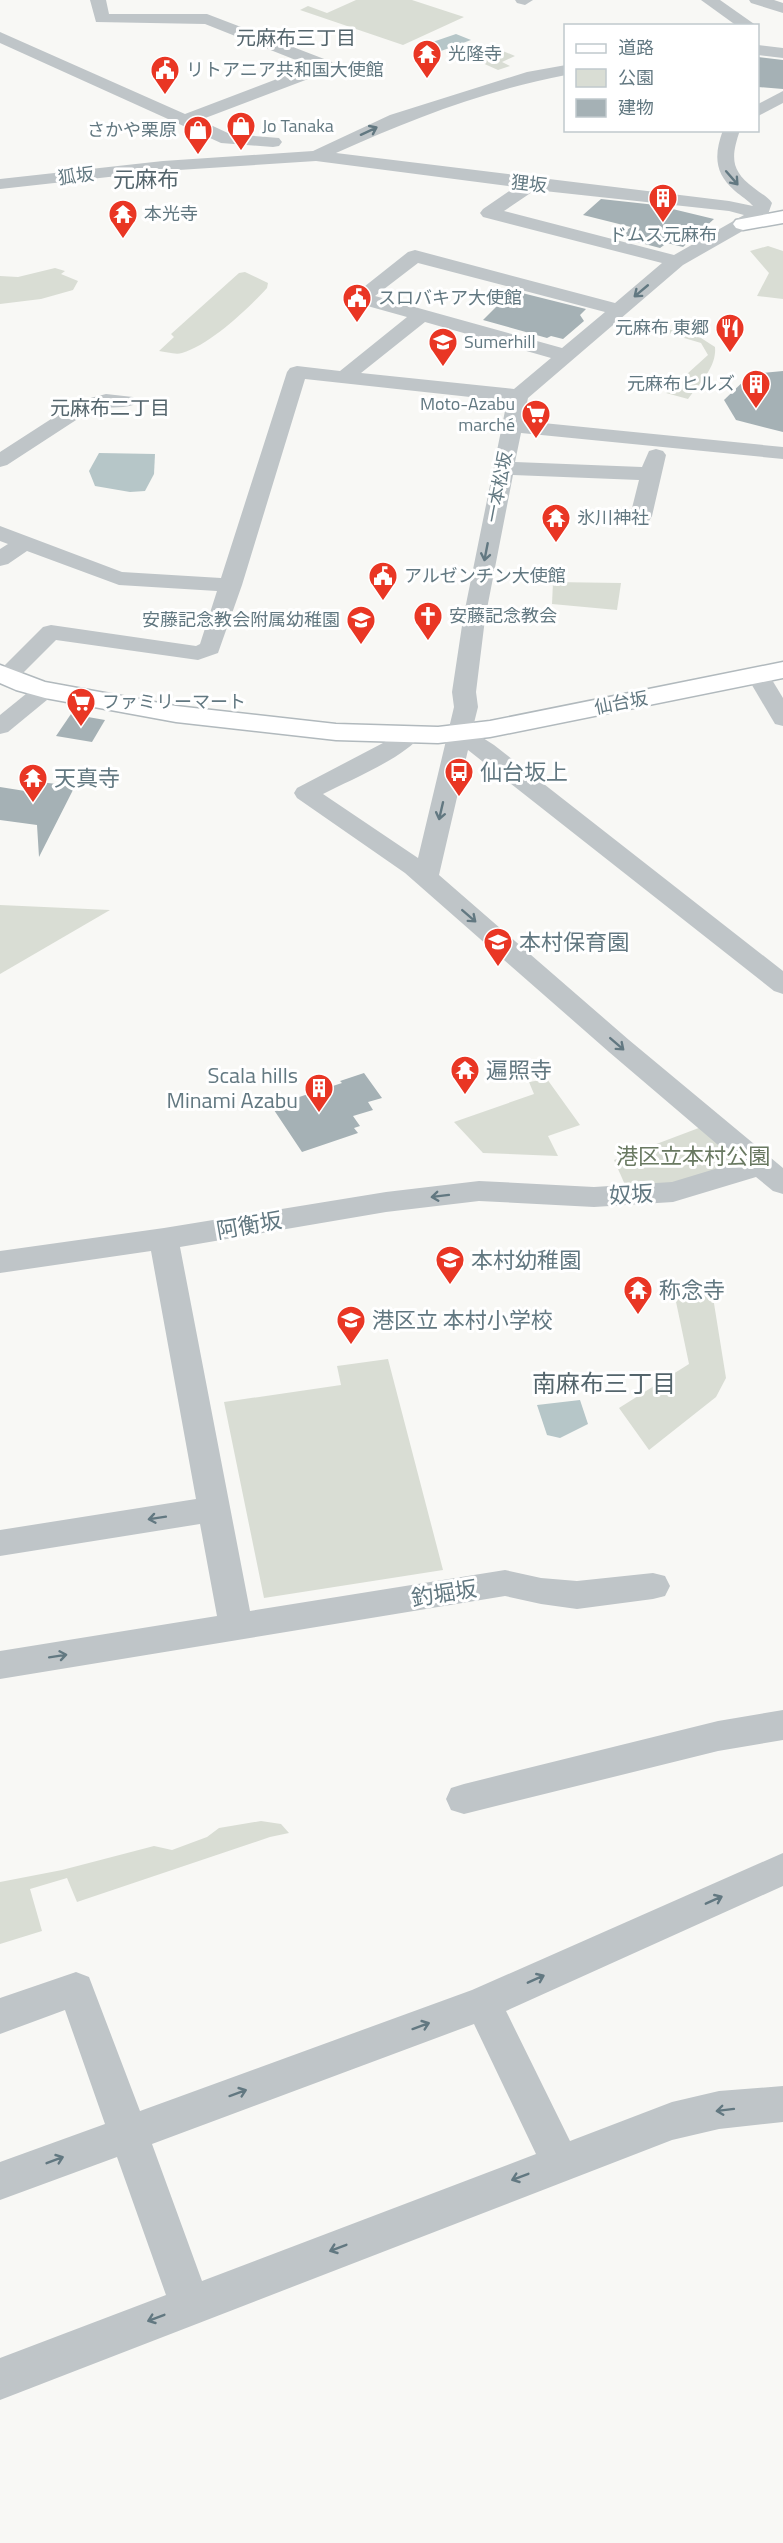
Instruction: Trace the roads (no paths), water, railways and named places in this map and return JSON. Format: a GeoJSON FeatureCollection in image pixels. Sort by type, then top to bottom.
{"type":"FeatureCollection","features":[{"type":"Feature","properties":{"kind":"street"},"geometry":{"type":"LineString","coordinates":[[98,0],[102,19],[207,19],[326,66],[185,120]]}},
{"type":"Feature","properties":{"kind":"street"},"geometry":{"type":"LineString","coordinates":[[708,0],[746,24]]}},
{"type":"Feature","properties":{"kind":"street"},"geometry":{"type":"LineString","coordinates":[[757,0],[783,8]]}},
{"type":"Feature","properties":{"kind":"street"},"geometry":{"type":"LineString","coordinates":[[0,37],[227,139],[274,142],[296,156]]}},
{"type":"Feature","properties":{"kind":"street"},"geometry":{"type":"LineString","coordinates":[[759,50],[783,53]]}},
{"type":"Feature","properties":{"kind":"street"},"geometry":{"type":"LineString","coordinates":[[316,156],[396,118],[533,76],[564,70]]}},
{"type":"Feature","properties":{"kind":"street"},"geometry":{"type":"LineString","coordinates":[[759,110],[783,96]]}},
{"type":"Feature","properties":{"kind":"street"},"geometry":{"type":"LineString","coordinates":[[731,132],[724,160],[725,169],[739,185],[763,203],[752,219]]}},
{"type":"Feature","properties":{"kind":"street","name":"狸坂"},"geometry":{"type":"LineString","coordinates":[[296,156],[316,156],[532,184],[729,206],[752,219]]}},
{"type":"Feature","properties":{"kind":"street","name":"狐坂"},"geometry":{"type":"LineString","coordinates":[[0,184],[122,170],[296,156]]}},
{"type":"Feature","properties":{"kind":"street"},"geometry":{"type":"LineString","coordinates":[[532,184],[489,213],[676,261]]}},
{"type":"Feature","properties":{"kind":"street"},"geometry":{"type":"LineString","coordinates":[[3,675],[51,632],[198,653],[210,648],[297,372],[518,396],[676,261],[752,219],[783,217]]}},
{"type":"Feature","properties":{"kind":"street"},"geometry":{"type":"LineString","coordinates":[[564,355],[360,297],[415,256],[619,310]]}},
{"type":"Feature","properties":{"kind":"street"},"geometry":{"type":"LineString","coordinates":[[344,377],[422,315]]}},
{"type":"Feature","properties":{"kind":"street","name":"一本松坂"},"geometry":{"type":"LineString","coordinates":[[426,878],[466,707],[464,692],[474,619],[518,396]]}},
{"type":"Feature","properties":{"kind":"street"},"geometry":{"type":"LineString","coordinates":[[0,462],[86,405],[106,400],[126,401]]}},
{"type":"Feature","properties":{"kind":"street"},"geometry":{"type":"LineString","coordinates":[[512,426],[783,453]]}},
{"type":"Feature","properties":{"kind":"street"},"geometry":{"type":"LineString","coordinates":[[641,516],[660,439]]}},
{"type":"Feature","properties":{"kind":"street"},"geometry":{"type":"LineString","coordinates":[[502,468],[651,474]]}},
{"type":"Feature","properties":{"kind":"street"},"geometry":{"type":"LineString","coordinates":[[0,533],[119,578],[231,585]]}},
{"type":"Feature","properties":{"kind":"street"},"geometry":{"type":"LineString","coordinates":[[0,560],[25,542]]}},
{"type":"Feature","properties":{"kind":"street"},"geometry":{"type":"LineString","coordinates":[[771,673],[783,719]]}},
{"type":"Feature","properties":{"kind":"street","name":"仙台坂"},"geometry":{"type":"LineString","coordinates":[[3,675],[25,685],[45,690],[176,714],[336,732],[409,735],[460,734],[771,673]]}},
{"type":"Feature","properties":{"kind":"street"},"geometry":{"type":"LineString","coordinates":[[0,727],[45,690]]}},
{"type":"Feature","properties":{"kind":"street"},"geometry":{"type":"LineString","coordinates":[[460,734],[485,750],[781,980]]}},
{"type":"Feature","properties":{"kind":"street"},"geometry":{"type":"LineString","coordinates":[[409,735],[392,748],[306,793],[414,867],[619,1046],[783,1184]]}},
{"type":"Feature","properties":{"kind":"street","name":"奴坂"},"geometry":{"type":"LineString","coordinates":[[498,1193],[594,1197],[673,1192],[761,1165]]}},
{"type":"Feature","properties":{"kind":"street","name":"阿衡坂"},"geometry":{"type":"LineString","coordinates":[[0,1262],[164,1239],[386,1202],[479,1191],[498,1193]]}},
{"type":"Feature","properties":{"kind":"street"},"geometry":{"type":"LineString","coordinates":[[164,1239],[236,1627]]}},
{"type":"Feature","properties":{"kind":"street"},"geometry":{"type":"LineString","coordinates":[[0,1543],[215,1509]]}},
{"type":"Feature","properties":{"kind":"street","name":"釣堀坂"},"geometry":{"type":"LineString","coordinates":[[0,1665],[505,1583],[542,1591],[577,1595],[653,1586]]}},
{"type":"Feature","properties":{"kind":"street"},"geometry":{"type":"LineString","coordinates":[[464,1799],[718,1736],[783,1725]]}},
{"type":"Feature","properties":{"kind":"street"},"geometry":{"type":"LineString","coordinates":[[0,2181],[483,2003],[783,1869]]}},
{"type":"Feature","properties":{"kind":"street"},"geometry":{"type":"LineString","coordinates":[[0,2016],[76,1989],[190,2305]]}},
{"type":"Feature","properties":{"kind":"street"},"geometry":{"type":"LineString","coordinates":[[483,2003],[560,2162]]}},
{"type":"Feature","properties":{"kind":"street"},"geometry":{"type":"LineString","coordinates":[[0,2379],[560,2162],[672,2121],[719,2110],[783,2104]]}},
{"type":"Feature","properties":{"kind":"place","name":"光隆寺"},"geometry":{"type":"Point","coordinates":[427,80]}},
{"type":"Feature","properties":{"kind":"place","name":"リトアニア共和国大使館"},"geometry":{"type":"Point","coordinates":[165,96]}},
{"type":"Feature","properties":{"kind":"place","name":"Jo Tanaka"},"geometry":{"type":"Point","coordinates":[241,152]}},
{"type":"Feature","properties":{"kind":"place","name":"さかや栗原"},"geometry":{"type":"Point","coordinates":[198,156]}},
{"type":"Feature","properties":{"kind":"place","name":"ドムス元麻布"},"geometry":{"type":"Point","coordinates":[663,224]}},
{"type":"Feature","properties":{"kind":"place","name":"本光寺"},"geometry":{"type":"Point","coordinates":[123,240]}},
{"type":"Feature","properties":{"kind":"place","name":"スロバキア大使館"},"geometry":{"type":"Point","coordinates":[357,324]}},
{"type":"Feature","properties":{"kind":"place","name":"元麻布 東郷"},"geometry":{"type":"Point","coordinates":[730,354]}},
{"type":"Feature","properties":{"kind":"place","name":"Sumerhill"},"geometry":{"type":"Point","coordinates":[443,368]}},
{"type":"Feature","properties":{"kind":"place","name":"元麻布ヒルズ"},"geometry":{"type":"Point","coordinates":[756,410]}},
{"type":"Feature","properties":{"kind":"place","name":"Moto-Azabu marché"},"geometry":{"type":"Point","coordinates":[536,440]}},
{"type":"Feature","properties":{"kind":"place","name":"氷川神社"},"geometry":{"type":"Point","coordinates":[556,544]}},
{"type":"Feature","properties":{"kind":"place","name":"アルゼンチン大使館"},"geometry":{"type":"Point","coordinates":[383,602]}},
{"type":"Feature","properties":{"kind":"place","name":"安藤記念教会"},"geometry":{"type":"Point","coordinates":[428,642]}},
{"type":"Feature","properties":{"kind":"place","name":"安藤記念教会附属幼稚園"},"geometry":{"type":"Point","coordinates":[361,646]}},
{"type":"Feature","properties":{"kind":"place","name":"ファミリーマート"},"geometry":{"type":"Point","coordinates":[81,728]}},
{"type":"Feature","properties":{"kind":"place","name":"仙台坂上"},"geometry":{"type":"Point","coordinates":[459,798]}},
{"type":"Feature","properties":{"kind":"place","name":"天真寺"},"geometry":{"type":"Point","coordinates":[33,804]}},
{"type":"Feature","properties":{"kind":"place","name":"本村保育園"},"geometry":{"type":"Point","coordinates":[498,968]}},
{"type":"Feature","properties":{"kind":"place","name":"遍照寺"},"geometry":{"type":"Point","coordinates":[465,1096]}},
{"type":"Feature","properties":{"kind":"place","name":"Scala hills Minami Azabu"},"geometry":{"type":"Point","coordinates":[319,1114]}},
{"type":"Feature","properties":{"kind":"place","name":"本村幼稚園"},"geometry":{"type":"Point","coordinates":[450,1286]}},
{"type":"Feature","properties":{"kind":"place","name":"称念寺"},"geometry":{"type":"Point","coordinates":[638,1316]}},
{"type":"Feature","properties":{"kind":"place","name":"港区立 本村小学校"},"geometry":{"type":"Point","coordinates":[351,1346]}},
{"type":"Feature","properties":{"kind":"district","name":"元麻布三丁目"},"geometry":{"type":"Point","coordinates":[296,38]}},
{"type":"Feature","properties":{"kind":"district","name":"元麻布"},"geometry":{"type":"Point","coordinates":[146,179]}},
{"type":"Feature","properties":{"kind":"district","name":"元麻布二丁目"},"geometry":{"type":"Point","coordinates":[110,408]}},
{"type":"Feature","properties":{"kind":"district","name":"南麻布三丁目"},"geometry":{"type":"Point","coordinates":[604,1384]}},
{"type":"Feature","properties":{"kind":"park label","name":"港区立本村公園"},"geometry":{"type":"Point","coordinates":[693,1156]}}]}
